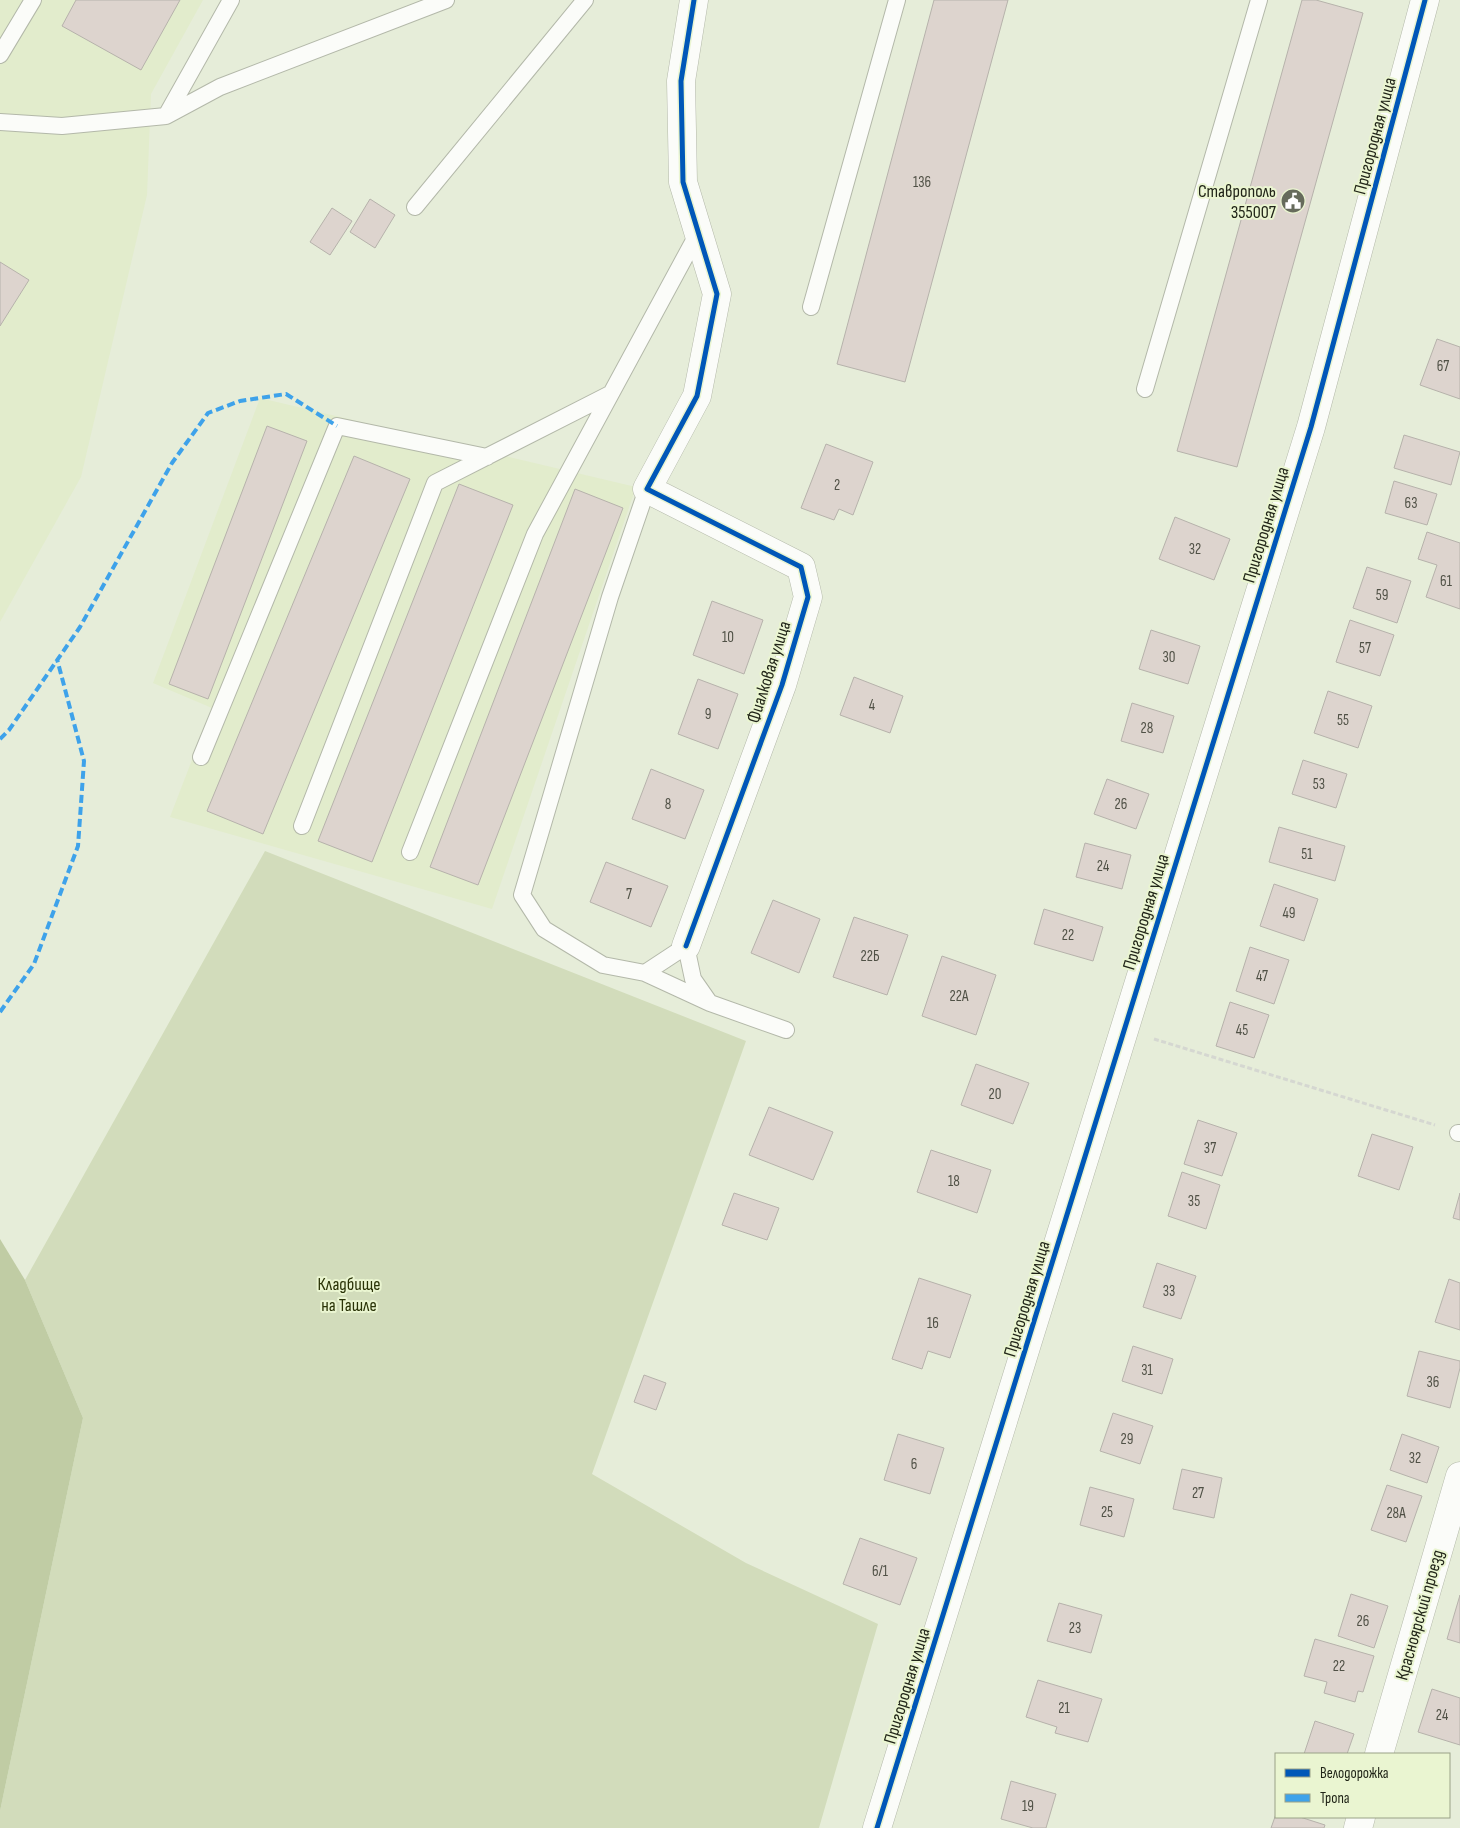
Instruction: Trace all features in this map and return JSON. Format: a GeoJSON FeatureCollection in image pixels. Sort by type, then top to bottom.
{"type":"FeatureCollection","features":[{"type":"Feature","properties":{"kind":"street"},"geometry":{"type":"LineString","coordinates":[[646,489],[697,396],[717,294],[683,182],[680,81],[694,0]]}},
{"type":"Feature","properties":{"kind":"street","name":"Пригородная улица"},"geometry":{"type":"LineString","coordinates":[[877,1828],[1311,427],[1425,0]]}},
{"type":"Feature","properties":{"kind":"street","name":"Фиалковая улица"},"geometry":{"type":"LineString","coordinates":[[646,489],[801,567],[808,597],[782,685],[686,946]]}},
{"type":"Feature","properties":{"kind":"street","name":"Красноярский проезд"},"geometry":{"type":"LineString","coordinates":[[1379,1753],[1460,1476]]}},
{"type":"Feature","properties":{"kind":"lane"},"geometry":{"type":"LineString","coordinates":[[0,55],[33,0]]}},
{"type":"Feature","properties":{"kind":"lane"},"geometry":{"type":"LineString","coordinates":[[166,116],[231,0]]}},
{"type":"Feature","properties":{"kind":"lane"},"geometry":{"type":"LineString","coordinates":[[0,122],[62,126],[166,116],[220,87],[446,0]]}},
{"type":"Feature","properties":{"kind":"lane"},"geometry":{"type":"LineString","coordinates":[[415,207],[585,0]]}},
{"type":"Feature","properties":{"kind":"lane"},"geometry":{"type":"LineString","coordinates":[[811,307],[897,0]]}},
{"type":"Feature","properties":{"kind":"lane"},"geometry":{"type":"LineString","coordinates":[[1145,389],[1260,0]]}},
{"type":"Feature","properties":{"kind":"lane"},"geometry":{"type":"LineString","coordinates":[[410,852],[534,534],[698,233]]}},
{"type":"Feature","properties":{"kind":"lane"},"geometry":{"type":"LineString","coordinates":[[302,826],[435,483],[610,394]]}},
{"type":"Feature","properties":{"kind":"lane"},"geometry":{"type":"LineString","coordinates":[[201,757],[337,426],[488,456]]}},
{"type":"Feature","properties":{"kind":"lane"},"geometry":{"type":"LineString","coordinates":[[646,489],[610,597],[522,895],[544,929],[603,965],[645,972],[710,1003],[786,1030]]}},
{"type":"Feature","properties":{"kind":"lane"},"geometry":{"type":"LineString","coordinates":[[645,972],[686,946],[693,979],[710,1003]]}},
{"type":"Feature","properties":{"kind":"path"},"geometry":{"type":"LineString","coordinates":[[1124,1030],[1459,1133]]}},
{"type":"Feature","properties":{"kind":"shaded area"},"geometry":{"type":"Polygon","coordinates":[[[0,0],[203,0],[151,94],[147,195],[81,477],[0,622],[0,0]]]}},
{"type":"Feature","properties":{"kind":"shaded area"},"geometry":{"type":"Polygon","coordinates":[[[260,398],[636,487],[492,909],[170,817],[212,708],[153,683],[260,398]]]}},
{"type":"Feature","properties":{"kind":"shaded area"},"geometry":{"type":"Polygon","coordinates":[[[0,1239],[25,1280],[83,1418],[0,1811],[0,1239]]]}},
{"type":"Feature","properties":{"kind":"green space","name":"Кладбище на Ташле"},"geometry":{"type":"Polygon","coordinates":[[[265,851],[746,1041],[592,1474],[746,1563],[878,1624],[819,1828],[0,1828],[0,1811],[83,1418],[25,1280],[265,851]]]}},
{"type":"Feature","properties":{"kind":"building"},"geometry":{"type":"Polygon","coordinates":[[[76,0],[180,0],[141,70],[62,26],[76,0]]]}},
{"type":"Feature","properties":{"kind":"building"},"geometry":{"type":"Polygon","coordinates":[[[934,0],[1008,0],[905,382],[837,364],[934,0]]]}},
{"type":"Feature","properties":{"kind":"building"},"geometry":{"type":"Polygon","coordinates":[[[1302,0],[1316,0],[1363,13],[1237,467],[1177,451],[1302,0]]]}},
{"type":"Feature","properties":{"kind":"building"},"geometry":{"type":"Polygon","coordinates":[[[370,199],[395,215],[375,248],[350,232],[370,199]]]}},
{"type":"Feature","properties":{"kind":"building"},"geometry":{"type":"Polygon","coordinates":[[[332,208],[352,221],[330,255],[310,242],[332,208]]]}},
{"type":"Feature","properties":{"kind":"building"},"geometry":{"type":"Polygon","coordinates":[[[0,262],[29,280],[0,326],[0,262]]]}},
{"type":"Feature","properties":{"kind":"building"},"geometry":{"type":"Polygon","coordinates":[[[1437,339],[1460,347],[1460,399],[1420,385],[1437,339]]]}},
{"type":"Feature","properties":{"kind":"building"},"geometry":{"type":"Polygon","coordinates":[[[267,426],[307,441],[208,699],[169,684],[267,426]]]}},
{"type":"Feature","properties":{"kind":"building"},"geometry":{"type":"Polygon","coordinates":[[[1404,435],[1460,452],[1451,485],[1394,468],[1404,435]]]}},
{"type":"Feature","properties":{"kind":"building"},"geometry":{"type":"Polygon","coordinates":[[[826,444],[873,462],[853,515],[839,509],[834,520],[801,508],[826,444]]]}},
{"type":"Feature","properties":{"kind":"building"},"geometry":{"type":"Polygon","coordinates":[[[354,456],[410,479],[263,834],[207,811],[354,456]]]}},
{"type":"Feature","properties":{"kind":"building"},"geometry":{"type":"Polygon","coordinates":[[[1394,481],[1437,494],[1427,525],[1385,513],[1394,481]]]}},
{"type":"Feature","properties":{"kind":"building"},"geometry":{"type":"Polygon","coordinates":[[[459,484],[513,505],[372,862],[318,841],[459,484]]]}},
{"type":"Feature","properties":{"kind":"building"},"geometry":{"type":"Polygon","coordinates":[[[575,489],[623,508],[478,885],[430,867],[575,489]]]}},
{"type":"Feature","properties":{"kind":"building"},"geometry":{"type":"Polygon","coordinates":[[[1175,517],[1230,539],[1214,580],[1159,559],[1175,517]]]}},
{"type":"Feature","properties":{"kind":"building"},"geometry":{"type":"Polygon","coordinates":[[[1427,532],[1460,543],[1460,609],[1426,597],[1437,565],[1418,559],[1427,532]]]}},
{"type":"Feature","properties":{"kind":"building"},"geometry":{"type":"Polygon","coordinates":[[[1367,567],[1411,581],[1397,623],[1353,608],[1367,567]]]}},
{"type":"Feature","properties":{"kind":"building"},"geometry":{"type":"Polygon","coordinates":[[[712,601],[763,620],[744,674],[693,655],[712,601]]]}},
{"type":"Feature","properties":{"kind":"building"},"geometry":{"type":"Polygon","coordinates":[[[1350,620],[1394,635],[1380,676],[1336,662],[1350,620]]]}},
{"type":"Feature","properties":{"kind":"building"},"geometry":{"type":"Polygon","coordinates":[[[1151,630],[1200,646],[1188,684],[1139,669],[1151,630]]]}},
{"type":"Feature","properties":{"kind":"building"},"geometry":{"type":"Polygon","coordinates":[[[854,677],[903,696],[890,733],[840,715],[854,677]]]}},
{"type":"Feature","properties":{"kind":"building"},"geometry":{"type":"Polygon","coordinates":[[[698,679],[738,694],[718,749],[678,734],[698,679]]]}},
{"type":"Feature","properties":{"kind":"building"},"geometry":{"type":"Polygon","coordinates":[[[1328,691],[1372,706],[1358,748],[1314,733],[1328,691]]]}},
{"type":"Feature","properties":{"kind":"building"},"geometry":{"type":"Polygon","coordinates":[[[1132,703],[1174,716],[1163,753],[1121,741],[1132,703]]]}},
{"type":"Feature","properties":{"kind":"building"},"geometry":{"type":"Polygon","coordinates":[[[1303,760],[1347,774],[1336,808],[1292,794],[1303,760]]]}},
{"type":"Feature","properties":{"kind":"building"},"geometry":{"type":"Polygon","coordinates":[[[651,769],[704,790],[685,839],[632,819],[651,769]]]}},
{"type":"Feature","properties":{"kind":"building"},"geometry":{"type":"Polygon","coordinates":[[[1107,779],[1149,794],[1136,829],[1094,814],[1107,779]]]}},
{"type":"Feature","properties":{"kind":"building"},"geometry":{"type":"Polygon","coordinates":[[[1279,827],[1345,846],[1335,881],[1269,862],[1279,827]]]}},
{"type":"Feature","properties":{"kind":"building"},"geometry":{"type":"Polygon","coordinates":[[[1085,843],[1131,855],[1122,889],[1076,877],[1085,843]]]}},
{"type":"Feature","properties":{"kind":"building"},"geometry":{"type":"Polygon","coordinates":[[[606,862],[668,886],[651,927],[590,902],[606,862]]]}},
{"type":"Feature","properties":{"kind":"building"},"geometry":{"type":"Polygon","coordinates":[[[1274,884],[1318,899],[1304,941],[1260,926],[1274,884]]]}},
{"type":"Feature","properties":{"kind":"building"},"geometry":{"type":"Polygon","coordinates":[[[773,900],[820,919],[799,973],[751,953],[773,900]]]}},
{"type":"Feature","properties":{"kind":"building"},"geometry":{"type":"Polygon","coordinates":[[[1044,909],[1103,927],[1093,961],[1034,944],[1044,909]]]}},
{"type":"Feature","properties":{"kind":"building"},"geometry":{"type":"Polygon","coordinates":[[[854,917],[908,935],[887,995],[833,977],[854,917]]]}},
{"type":"Feature","properties":{"kind":"building"},"geometry":{"type":"Polygon","coordinates":[[[1250,947],[1289,960],[1274,1004],[1236,991],[1250,947]]]}},
{"type":"Feature","properties":{"kind":"building"},"geometry":{"type":"Polygon","coordinates":[[[942,956],[996,975],[976,1035],[922,1016],[942,956]]]}},
{"type":"Feature","properties":{"kind":"building"},"geometry":{"type":"Polygon","coordinates":[[[1230,1002],[1269,1015],[1254,1058],[1216,1046],[1230,1002]]]}},
{"type":"Feature","properties":{"kind":"building"},"geometry":{"type":"Polygon","coordinates":[[[976,1064],[1029,1083],[1013,1124],[961,1105],[976,1064]]]}},
{"type":"Feature","properties":{"kind":"building"},"geometry":{"type":"Polygon","coordinates":[[[769,1107],[833,1132],[813,1180],[749,1155],[769,1107]]]}},
{"type":"Feature","properties":{"kind":"building"},"geometry":{"type":"Polygon","coordinates":[[[1198,1120],[1237,1133],[1222,1176],[1184,1164],[1198,1120]]]}},
{"type":"Feature","properties":{"kind":"building"},"geometry":{"type":"Polygon","coordinates":[[[1372,1134],[1413,1147],[1399,1190],[1358,1176],[1372,1134]]]}},
{"type":"Feature","properties":{"kind":"building"},"geometry":{"type":"Polygon","coordinates":[[[931,1150],[991,1170],[977,1213],[917,1192],[931,1150]]]}},
{"type":"Feature","properties":{"kind":"building"},"geometry":{"type":"Polygon","coordinates":[[[1182,1172],[1220,1185],[1206,1229],[1168,1216],[1182,1172]]]}},
{"type":"Feature","properties":{"kind":"building"},"geometry":{"type":"Polygon","coordinates":[[[734,1193],[779,1208],[767,1240],[722,1225],[734,1193]]]}},
{"type":"Feature","properties":{"kind":"building"},"geometry":{"type":"Polygon","coordinates":[[[1460,1193],[1460,1220],[1453,1218],[1460,1193]]]}},
{"type":"Feature","properties":{"kind":"building"},"geometry":{"type":"Polygon","coordinates":[[[1157,1263],[1196,1276],[1181,1319],[1143,1307],[1157,1263]]]}},
{"type":"Feature","properties":{"kind":"building"},"geometry":{"type":"Polygon","coordinates":[[[919,1278],[971,1295],[950,1358],[928,1351],[922,1369],[892,1359],[919,1278]]]}},
{"type":"Feature","properties":{"kind":"building"},"geometry":{"type":"Polygon","coordinates":[[[1449,1279],[1460,1283],[1460,1330],[1435,1322],[1449,1279]]]}},
{"type":"Feature","properties":{"kind":"building"},"geometry":{"type":"Polygon","coordinates":[[[1133,1346],[1173,1359],[1162,1394],[1122,1381],[1133,1346]]]}},
{"type":"Feature","properties":{"kind":"building"},"geometry":{"type":"Polygon","coordinates":[[[1419,1351],[1460,1361],[1450,1408],[1407,1396],[1419,1351]]]}},
{"type":"Feature","properties":{"kind":"building"},"geometry":{"type":"Polygon","coordinates":[[[644,1375],[666,1383],[656,1410],[634,1402],[644,1375]]]}},
{"type":"Feature","properties":{"kind":"building"},"geometry":{"type":"Polygon","coordinates":[[[1113,1413],[1153,1426],[1140,1464],[1100,1451],[1113,1413]]]}},
{"type":"Feature","properties":{"kind":"building"},"geometry":{"type":"Polygon","coordinates":[[[898,1434],[944,1448],[930,1494],[884,1480],[898,1434]]]}},
{"type":"Feature","properties":{"kind":"building"},"geometry":{"type":"Polygon","coordinates":[[[1402,1434],[1439,1447],[1427,1483],[1390,1470],[1402,1434]]]}},
{"type":"Feature","properties":{"kind":"building"},"geometry":{"type":"Polygon","coordinates":[[[1182,1469],[1222,1478],[1214,1518],[1173,1509],[1182,1469]]]}},
{"type":"Feature","properties":{"kind":"building"},"geometry":{"type":"Polygon","coordinates":[[[1387,1485],[1422,1496],[1406,1542],[1371,1530],[1387,1485]]]}},
{"type":"Feature","properties":{"kind":"building"},"geometry":{"type":"Polygon","coordinates":[[[1090,1487],[1134,1499],[1124,1537],[1080,1525],[1090,1487]]]}},
{"type":"Feature","properties":{"kind":"building"},"geometry":{"type":"Polygon","coordinates":[[[860,1538],[917,1558],[900,1605],[843,1584],[860,1538]]]}},
{"type":"Feature","properties":{"kind":"building"},"geometry":{"type":"Polygon","coordinates":[[[1351,1594],[1388,1606],[1374,1648],[1338,1636],[1351,1594]]]}},
{"type":"Feature","properties":{"kind":"building"},"geometry":{"type":"Polygon","coordinates":[[[1460,1595],[1460,1643],[1447,1639],[1460,1595]]]}},
{"type":"Feature","properties":{"kind":"building"},"geometry":{"type":"Polygon","coordinates":[[[1059,1603],[1102,1615],[1091,1653],[1047,1641],[1059,1603]]]}},
{"type":"Feature","properties":{"kind":"building"},"geometry":{"type":"Polygon","coordinates":[[[1315,1639],[1374,1656],[1363,1692],[1358,1691],[1355,1702],[1324,1693],[1327,1682],[1304,1676],[1315,1639]]]}},
{"type":"Feature","properties":{"kind":"building"},"geometry":{"type":"Polygon","coordinates":[[[1038,1680],[1102,1699],[1088,1742],[1055,1733],[1057,1727],[1026,1717],[1038,1680]]]}},
{"type":"Feature","properties":{"kind":"building"},"geometry":{"type":"Polygon","coordinates":[[[1432,1689],[1460,1698],[1460,1745],[1418,1732],[1432,1689]]]}},
{"type":"Feature","properties":{"kind":"building"},"geometry":{"type":"Polygon","coordinates":[[[1315,1721],[1354,1734],[1347,1753],[1304,1753],[1315,1721]]]}},
{"type":"Feature","properties":{"kind":"building"},"geometry":{"type":"Polygon","coordinates":[[[1011,1781],[1056,1794],[1046,1828],[1033,1828],[1001,1819],[1011,1781]]]}},
{"type":"Feature","properties":{"kind":"building"},"geometry":{"type":"Polygon","coordinates":[[[1275,1817],[1303,1818],[1325,1825],[1324,1828],[1271,1828],[1275,1817]]]}},
{"type":"Feature","properties":{"kind":"marked path"},"geometry":{"type":"LineString","coordinates":[[0,739],[9,730],[80,627],[172,463],[208,413],[240,401],[286,394],[337,426]]}},
{"type":"Feature","properties":{"kind":"marked path"},"geometry":{"type":"LineString","coordinates":[[0,1012],[34,964],[78,846],[84,761],[57,659]]}},
{"type":"Feature","properties":{"kind":"cycle path"},"geometry":{"type":"LineString","coordinates":[[686,946],[782,685],[808,597],[801,567],[647,489],[697,396],[717,294],[683,182],[681,81],[694,0]]}},
{"type":"Feature","properties":{"kind":"cycle path"},"geometry":{"type":"LineString","coordinates":[[877,1828],[1311,427],[1425,0]]}},
{"type":"Feature","properties":{"kind":"place","name":"Ставрополь 355007"},"geometry":{"type":"Point","coordinates":[1293,201]}}]}
